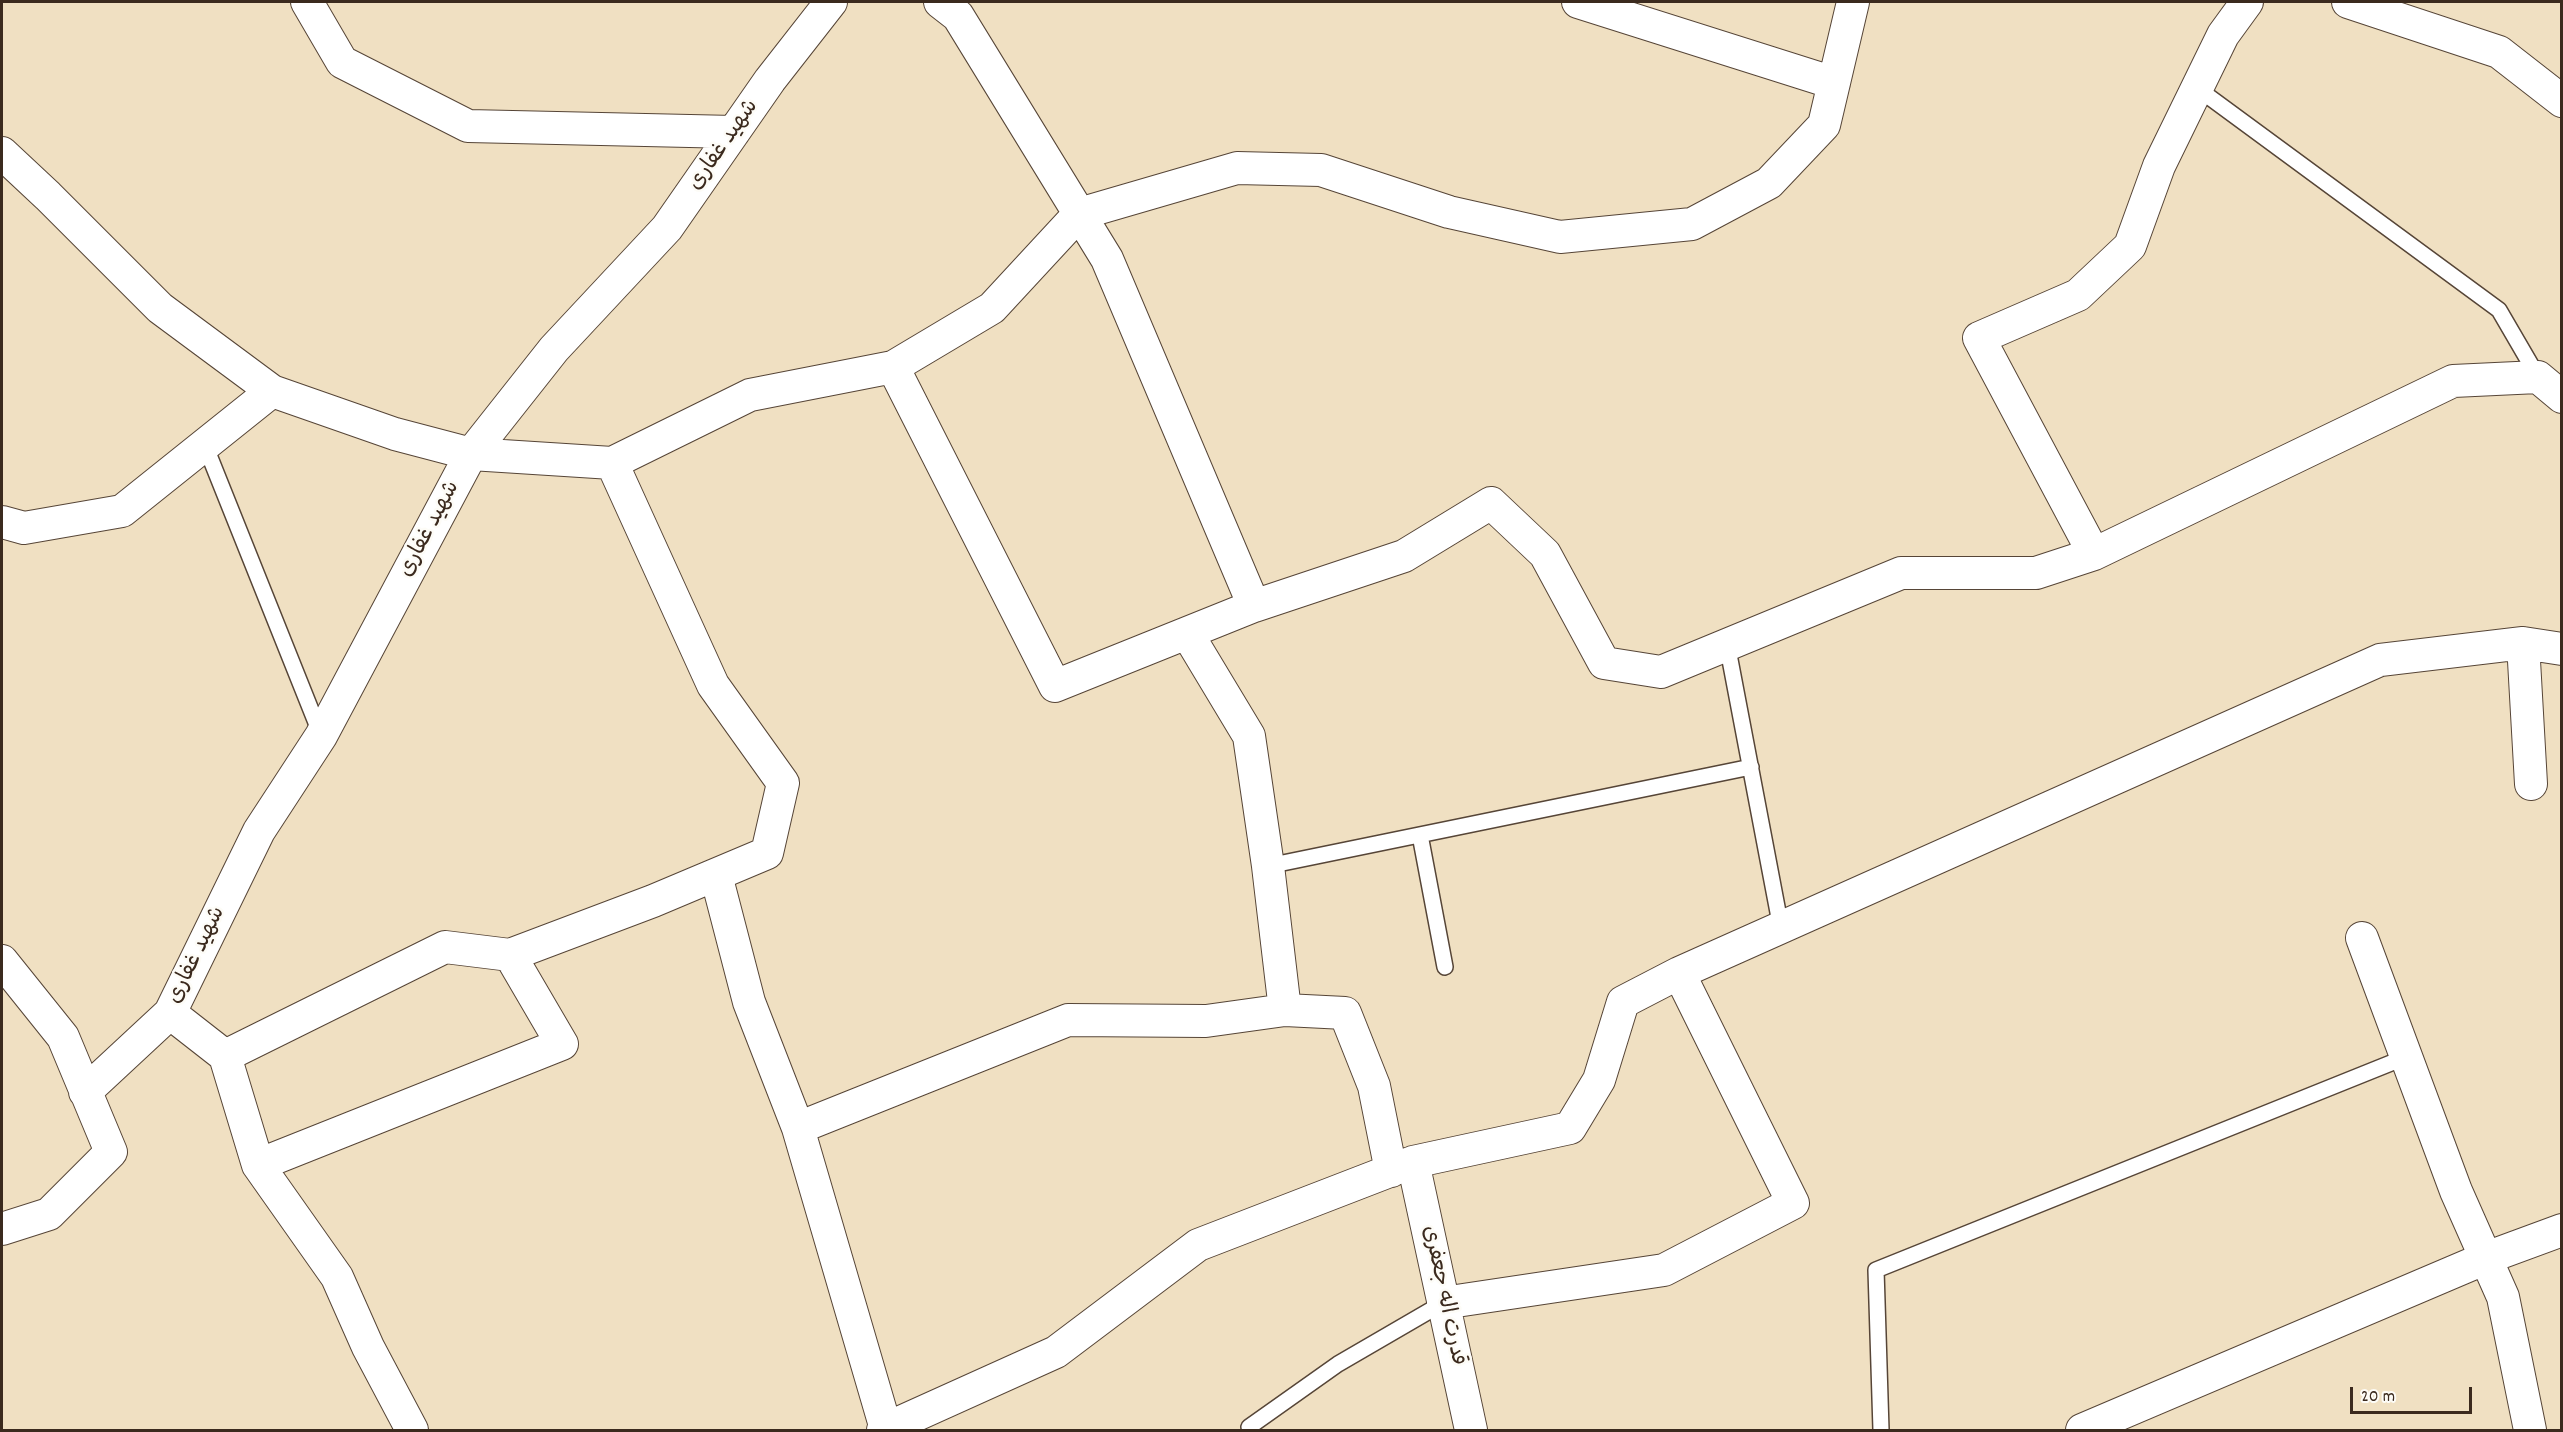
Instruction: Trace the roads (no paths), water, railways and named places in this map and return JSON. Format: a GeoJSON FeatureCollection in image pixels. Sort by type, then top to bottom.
{"type":"FeatureCollection","features":[{"type":"Feature","properties":{"kind":"street"},"geometry":{"type":"LineString","coordinates":[[307,2],[342,62],[468,126],[734,132]]}},
{"type":"Feature","properties":{"kind":"street","name":"شهید غفاری"},"geometry":{"type":"LineString","coordinates":[[85,1092],[170,1012],[259,831],[321,736],[471,454],[554,349],[667,228],[770,80],[831,2]]}},
{"type":"Feature","properties":{"kind":"street"},"geometry":{"type":"LineString","coordinates":[[1578,2],[1834,83]]}},
{"type":"Feature","properties":{"kind":"street"},"geometry":{"type":"LineString","coordinates":[[2,153],[160,308],[273,391],[395,434],[471,454],[612,463],[750,395],[893,368],[992,308],[1079,214],[1237,168],[1321,170],[1449,212],[1560,237],[1692,224],[1769,183],[1824,125],[1853,2]]}},
{"type":"Feature","properties":{"kind":"street"},"geometry":{"type":"LineString","coordinates":[[2094,554],[1979,338],[2078,295],[2130,246],[2159,166],[2223,35],[2247,2]]}},
{"type":"Feature","properties":{"kind":"street"},"geometry":{"type":"LineString","coordinates":[[2348,2],[2499,52],[2562,101]]}},
{"type":"Feature","properties":{"kind":"street"},"geometry":{"type":"LineString","coordinates":[[959,6],[1107,259],[1254,606]]}},
{"type":"Feature","properties":{"kind":"street"},"geometry":{"type":"LineString","coordinates":[[893,368],[1055,686],[1254,606],[1404,556],[1491,503],[1545,554],[1604,663],[1661,672],[1901,573],[2036,573],[2094,554],[2453,381],[2538,377],[2562,397]]}},
{"type":"Feature","properties":{"kind":"street"},"geometry":{"type":"LineString","coordinates":[[2,522],[24,528],[122,511],[273,391]]}},
{"type":"Feature","properties":{"kind":"street"},"geometry":{"type":"LineString","coordinates":[[225,1056],[445,947],[510,955],[652,902],[767,853],[783,783],[713,686],[612,463]]}},
{"type":"Feature","properties":{"kind":"street"},"geometry":{"type":"LineString","coordinates":[[798,1128],[1068,1020],[1206,1021],[1285,1010],[1268,866],[1249,736],[1187,633]]}},
{"type":"Feature","properties":{"kind":"street"},"geometry":{"type":"LineString","coordinates":[[716,875],[748,1002],[798,1128],[885,1430],[1056,1352],[1198,1245],[1402,1166],[1570,1128],[1599,1080],[1623,1002],[1679,973],[2380,660],[2523,642],[2562,649]]}},
{"type":"Feature","properties":{"kind":"street"},"geometry":{"type":"LineString","coordinates":[[2523,642],[2531,784]]}},
{"type":"Feature","properties":{"kind":"street"},"geometry":{"type":"LineString","coordinates":[[2362,938],[2456,1191],[2503,1297],[2530,1431]]}},
{"type":"Feature","properties":{"kind":"street"},"geometry":{"type":"LineString","coordinates":[[258,1165],[562,1044],[510,955]]}},
{"type":"Feature","properties":{"kind":"street"},"geometry":{"type":"LineString","coordinates":[[2,961],[63,1037],[111,1152],[48,1214],[2,1229]]}},
{"type":"Feature","properties":{"kind":"street"},"geometry":{"type":"LineString","coordinates":[[1443,1303],[1664,1270],[1793,1203],[1679,973]]}},
{"type":"Feature","properties":{"kind":"street","name":"قدرت اله جعفری"},"geometry":{"type":"LineString","coordinates":[[1285,1010],[1345,1013],[1402,1166],[1443,1303],[1471,1431]]}},
{"type":"Feature","properties":{"kind":"street"},"geometry":{"type":"LineString","coordinates":[[170,1012],[225,1056],[258,1165],[337,1277],[368,1347],[412,1431]]}},
{"type":"Feature","properties":{"kind":"street"},"geometry":{"type":"LineString","coordinates":[[2082,1431],[2486,1258],[2562,1230]]}},
{"type":"Feature","properties":{"kind":"lane"},"geometry":{"type":"LineString","coordinates":[[2197,88],[2499,310],[2538,377]]}},
{"type":"Feature","properties":{"kind":"lane"},"geometry":{"type":"LineString","coordinates":[[205,445],[321,736]]}},
{"type":"Feature","properties":{"kind":"lane"},"geometry":{"type":"LineString","coordinates":[[1727,644],[1781,928]]}},
{"type":"Feature","properties":{"kind":"lane"},"geometry":{"type":"LineString","coordinates":[[1268,866],[1751,767]]}},
{"type":"Feature","properties":{"kind":"lane"},"geometry":{"type":"LineString","coordinates":[[1420,835],[1445,968]]}},
{"type":"Feature","properties":{"kind":"lane"},"geometry":{"type":"LineString","coordinates":[[1881,1431],[1876,1270],[2406,1057]]}},
{"type":"Feature","properties":{"kind":"lane"},"geometry":{"type":"LineString","coordinates":[[1249,1427],[1338,1364],[1443,1303]]}}]}
